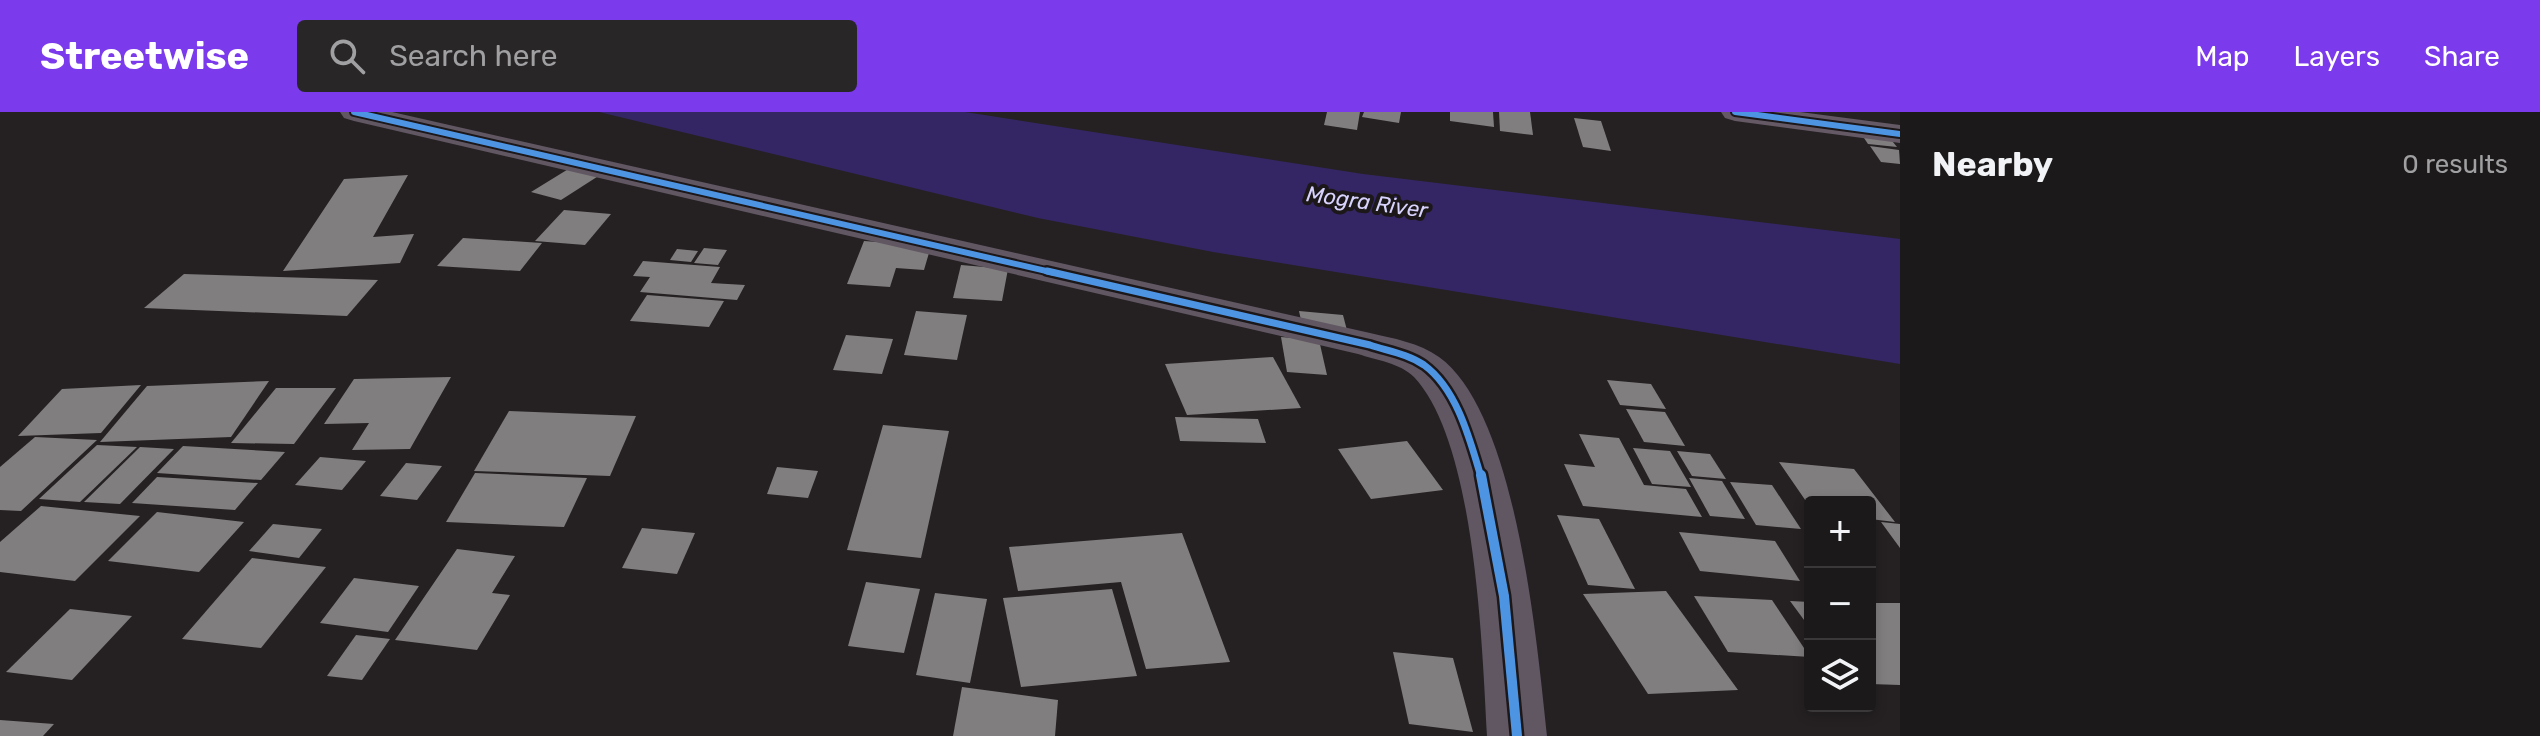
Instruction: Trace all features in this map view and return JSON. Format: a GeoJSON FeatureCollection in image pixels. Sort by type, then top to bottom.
{"type":"FeatureCollection","features":[{"type":"Feature","properties":{"kind":"street"},"geometry":{"type":"LineString","coordinates":[[354,112],[1370,345],[1425,365],[1438,379],[1458,412],[1489,497],[1517,736]]}},
{"type":"Feature","properties":{"kind":"street"},"geometry":{"type":"LineString","coordinates":[[1735,112],[1900,134]]}},
{"type":"Feature","properties":{"kind":"water","name":"Mogra River"},"geometry":{"type":"Polygon","coordinates":[[[599,112],[965,112],[1363,174],[1900,239],[1900,364],[1213,252],[1038,218],[599,112]]]}},
{"type":"Feature","properties":{"kind":"building"},"geometry":{"type":"Polygon","coordinates":[[[1327,112],[1360,112],[1357,130],[1324,125],[1327,112]]]}},
{"type":"Feature","properties":{"kind":"building"},"geometry":{"type":"Polygon","coordinates":[[[1364,112],[1401,112],[1399,123],[1362,117],[1364,112]]]}},
{"type":"Feature","properties":{"kind":"building"},"geometry":{"type":"Polygon","coordinates":[[[1450,112],[1493,112],[1494,127],[1450,121],[1450,112]]]}},
{"type":"Feature","properties":{"kind":"building"},"geometry":{"type":"Polygon","coordinates":[[[1499,112],[1530,112],[1533,135],[1500,131],[1499,112]]]}},
{"type":"Feature","properties":{"kind":"building"},"geometry":{"type":"Polygon","coordinates":[[[1574,118],[1601,121],[1611,151],[1583,147],[1574,118]]]}},
{"type":"Feature","properties":{"kind":"building"},"geometry":{"type":"Polygon","coordinates":[[[1860,132],[1888,136],[1897,147],[1868,144],[1860,132]]]}},
{"type":"Feature","properties":{"kind":"building"},"geometry":{"type":"Polygon","coordinates":[[[1870,146],[1899,150],[1900,164],[1881,162],[1870,146]]]}},
{"type":"Feature","properties":{"kind":"building"},"geometry":{"type":"Polygon","coordinates":[[[570,168],[600,175],[561,200],[531,192],[570,168]]]}},
{"type":"Feature","properties":{"kind":"building"},"geometry":{"type":"Polygon","coordinates":[[[408,175],[373,237],[414,234],[400,263],[283,271],[344,179],[408,175]]]}},
{"type":"Feature","properties":{"kind":"building"},"geometry":{"type":"Polygon","coordinates":[[[564,210],[611,214],[585,245],[535,241],[564,210]]]}},
{"type":"Feature","properties":{"kind":"building"},"geometry":{"type":"Polygon","coordinates":[[[463,238],[542,243],[520,271],[437,266],[463,238]]]}},
{"type":"Feature","properties":{"kind":"building"},"geometry":{"type":"Polygon","coordinates":[[[864,241],[931,246],[924,270],[896,268],[890,287],[847,284],[864,241]]]}},
{"type":"Feature","properties":{"kind":"building"},"geometry":{"type":"Polygon","coordinates":[[[704,248],[727,250],[718,265],[694,263],[704,248]]]}},
{"type":"Feature","properties":{"kind":"building"},"geometry":{"type":"Polygon","coordinates":[[[677,249],[698,251],[691,262],[670,260],[677,249]]]}},
{"type":"Feature","properties":{"kind":"building"},"geometry":{"type":"Polygon","coordinates":[[[643,261],[720,267],[711,283],[745,285],[737,300],[640,292],[650,277],[633,276],[643,261]]]}},
{"type":"Feature","properties":{"kind":"building"},"geometry":{"type":"Polygon","coordinates":[[[961,265],[1008,269],[1002,301],[953,298],[961,265]]]}},
{"type":"Feature","properties":{"kind":"building"},"geometry":{"type":"Polygon","coordinates":[[[184,274],[378,280],[347,316],[144,308],[184,274]]]}},
{"type":"Feature","properties":{"kind":"building"},"geometry":{"type":"Polygon","coordinates":[[[647,295],[724,301],[709,327],[630,321],[647,295]]]}},
{"type":"Feature","properties":{"kind":"building"},"geometry":{"type":"Polygon","coordinates":[[[916,311],[967,315],[957,360],[904,355],[916,311]]]}},
{"type":"Feature","properties":{"kind":"building"},"geometry":{"type":"Polygon","coordinates":[[[1299,311],[1343,315],[1349,338],[1304,334],[1299,311]]]}},
{"type":"Feature","properties":{"kind":"building"},"geometry":{"type":"Polygon","coordinates":[[[846,335],[893,339],[882,374],[833,370],[846,335]]]}},
{"type":"Feature","properties":{"kind":"building"},"geometry":{"type":"Polygon","coordinates":[[[1281,337],[1319,340],[1327,375],[1287,372],[1281,337]]]}},
{"type":"Feature","properties":{"kind":"building"},"geometry":{"type":"Polygon","coordinates":[[[1273,357],[1301,408],[1187,415],[1165,364],[1273,357]]]}},
{"type":"Feature","properties":{"kind":"building"},"geometry":{"type":"Polygon","coordinates":[[[451,377],[410,449],[352,450],[369,423],[324,424],[354,379],[451,377]]]}},
{"type":"Feature","properties":{"kind":"building"},"geometry":{"type":"Polygon","coordinates":[[[1607,380],[1651,384],[1666,409],[1620,405],[1607,380]]]}},
{"type":"Feature","properties":{"kind":"building"},"geometry":{"type":"Polygon","coordinates":[[[269,381],[231,437],[100,442],[147,386],[269,381]]]}},
{"type":"Feature","properties":{"kind":"building"},"geometry":{"type":"Polygon","coordinates":[[[141,385],[101,433],[18,436],[62,389],[141,385]]]}},
{"type":"Feature","properties":{"kind":"building"},"geometry":{"type":"Polygon","coordinates":[[[276,388],[336,388],[294,444],[231,443],[276,388]]]}},
{"type":"Feature","properties":{"kind":"building"},"geometry":{"type":"Polygon","coordinates":[[[1626,409],[1665,412],[1685,446],[1644,442],[1626,409]]]}},
{"type":"Feature","properties":{"kind":"building"},"geometry":{"type":"Polygon","coordinates":[[[509,411],[636,416],[610,476],[474,471],[509,411]]]}},
{"type":"Feature","properties":{"kind":"building"},"geometry":{"type":"Polygon","coordinates":[[[1175,417],[1258,419],[1266,443],[1180,441],[1175,417]]]}},
{"type":"Feature","properties":{"kind":"building"},"geometry":{"type":"Polygon","coordinates":[[[883,425],[949,431],[921,558],[847,550],[883,425]]]}},
{"type":"Feature","properties":{"kind":"building"},"geometry":{"type":"Polygon","coordinates":[[[1579,434],[1619,438],[1644,485],[1686,489],[1702,517],[1583,506],[1564,464],[1595,467],[1579,434]]]}},
{"type":"Feature","properties":{"kind":"building"},"geometry":{"type":"Polygon","coordinates":[[[35,437],[97,440],[21,511],[0,510],[0,467],[35,437]]]}},
{"type":"Feature","properties":{"kind":"building"},"geometry":{"type":"Polygon","coordinates":[[[1407,441],[1443,490],[1371,499],[1338,449],[1407,441]]]}},
{"type":"Feature","properties":{"kind":"building"},"geometry":{"type":"Polygon","coordinates":[[[97,445],[137,447],[80,502],[39,499],[97,445]]]}},
{"type":"Feature","properties":{"kind":"building"},"geometry":{"type":"Polygon","coordinates":[[[183,446],[285,452],[261,480],[157,473],[183,446]]]}},
{"type":"Feature","properties":{"kind":"building"},"geometry":{"type":"Polygon","coordinates":[[[140,447],[174,449],[120,504],[84,502],[140,447]]]}},
{"type":"Feature","properties":{"kind":"building"},"geometry":{"type":"Polygon","coordinates":[[[1633,448],[1670,451],[1691,487],[1652,484],[1633,448]]]}},
{"type":"Feature","properties":{"kind":"building"},"geometry":{"type":"Polygon","coordinates":[[[1677,451],[1710,454],[1726,479],[1692,476],[1677,451]]]}},
{"type":"Feature","properties":{"kind":"building"},"geometry":{"type":"Polygon","coordinates":[[[320,457],[366,461],[342,490],[295,485],[320,457]]]}},
{"type":"Feature","properties":{"kind":"building"},"geometry":{"type":"Polygon","coordinates":[[[1779,462],[1854,469],[1875,496],[1804,496],[1779,462]]]}},
{"type":"Feature","properties":{"kind":"building"},"geometry":{"type":"Polygon","coordinates":[[[406,463],[442,466],[417,500],[380,496],[406,463]]]}},
{"type":"Feature","properties":{"kind":"building"},"geometry":{"type":"Polygon","coordinates":[[[777,467],[818,471],[808,498],[767,494],[777,467]]]}},
{"type":"Feature","properties":{"kind":"building"},"geometry":{"type":"Polygon","coordinates":[[[475,473],[587,478],[564,527],[446,522],[475,473]]]}},
{"type":"Feature","properties":{"kind":"building"},"geometry":{"type":"Polygon","coordinates":[[[157,477],[258,483],[235,510],[132,503],[157,477]]]}},
{"type":"Feature","properties":{"kind":"building"},"geometry":{"type":"Polygon","coordinates":[[[1689,478],[1722,481],[1745,519],[1710,516],[1689,478]]]}},
{"type":"Feature","properties":{"kind":"building"},"geometry":{"type":"Polygon","coordinates":[[[1730,482],[1772,485],[1801,529],[1756,525],[1730,482]]]}},
{"type":"Feature","properties":{"kind":"building"},"geometry":{"type":"Polygon","coordinates":[[[1876,497],[1895,522],[1876,520],[1876,497]]]}},
{"type":"Feature","properties":{"kind":"building"},"geometry":{"type":"Polygon","coordinates":[[[41,506],[140,516],[75,581],[0,572],[0,542],[41,506]]]}},
{"type":"Feature","properties":{"kind":"building"},"geometry":{"type":"Polygon","coordinates":[[[157,512],[244,522],[199,572],[108,561],[157,512]]]}},
{"type":"Feature","properties":{"kind":"building"},"geometry":{"type":"Polygon","coordinates":[[[1557,515],[1599,519],[1635,589],[1588,585],[1557,515]]]}},
{"type":"Feature","properties":{"kind":"building"},"geometry":{"type":"Polygon","coordinates":[[[1881,522],[1900,524],[1900,548],[1881,522]]]}},
{"type":"Feature","properties":{"kind":"building"},"geometry":{"type":"Polygon","coordinates":[[[273,524],[322,529],[299,558],[249,551],[273,524]]]}},
{"type":"Feature","properties":{"kind":"building"},"geometry":{"type":"Polygon","coordinates":[[[642,528],[695,533],[677,574],[622,568],[642,528]]]}},
{"type":"Feature","properties":{"kind":"building"},"geometry":{"type":"Polygon","coordinates":[[[1679,532],[1775,541],[1800,581],[1700,571],[1679,532]]]}},
{"type":"Feature","properties":{"kind":"building"},"geometry":{"type":"Polygon","coordinates":[[[1182,533],[1230,662],[1146,669],[1121,582],[1018,591],[1009,547],[1182,533]]]}},
{"type":"Feature","properties":{"kind":"building"},"geometry":{"type":"Polygon","coordinates":[[[457,549],[515,556],[492,593],[510,595],[477,650],[395,640],[457,549]]]}},
{"type":"Feature","properties":{"kind":"building"},"geometry":{"type":"Polygon","coordinates":[[[252,558],[326,567],[261,648],[182,639],[252,558]]]}},
{"type":"Feature","properties":{"kind":"building"},"geometry":{"type":"Polygon","coordinates":[[[354,578],[419,586],[388,632],[320,623],[354,578]]]}},
{"type":"Feature","properties":{"kind":"building"},"geometry":{"type":"Polygon","coordinates":[[[866,582],[920,589],[904,653],[848,646],[866,582]]]}},
{"type":"Feature","properties":{"kind":"building"},"geometry":{"type":"Polygon","coordinates":[[[1112,589],[1137,676],[1021,687],[1003,598],[1112,589]]]}},
{"type":"Feature","properties":{"kind":"building"},"geometry":{"type":"Polygon","coordinates":[[[1666,591],[1738,690],[1648,694],[1583,594],[1666,591]]]}},
{"type":"Feature","properties":{"kind":"building"},"geometry":{"type":"Polygon","coordinates":[[[935,593],[987,599],[970,683],[916,675],[935,593]]]}},
{"type":"Feature","properties":{"kind":"building"},"geometry":{"type":"Polygon","coordinates":[[[1694,596],[1772,600],[1804,648],[1804,657],[1728,652],[1694,596]]]}},
{"type":"Feature","properties":{"kind":"building"},"geometry":{"type":"Polygon","coordinates":[[[1790,601],[1804,602],[1804,620],[1790,601]]]}},
{"type":"Feature","properties":{"kind":"building"},"geometry":{"type":"Polygon","coordinates":[[[1876,603],[1900,603],[1900,685],[1876,684],[1876,603]]]}},
{"type":"Feature","properties":{"kind":"building"},"geometry":{"type":"Polygon","coordinates":[[[70,609],[132,616],[72,680],[6,672],[70,609]]]}},
{"type":"Feature","properties":{"kind":"building"},"geometry":{"type":"Polygon","coordinates":[[[356,635],[390,639],[362,680],[327,676],[356,635]]]}},
{"type":"Feature","properties":{"kind":"building"},"geometry":{"type":"Polygon","coordinates":[[[1393,652],[1453,658],[1473,732],[1409,724],[1393,652]]]}},
{"type":"Feature","properties":{"kind":"building"},"geometry":{"type":"Polygon","coordinates":[[[962,687],[1058,700],[1055,736],[953,736],[962,687]]]}},
{"type":"Feature","properties":{"kind":"building"},"geometry":{"type":"Polygon","coordinates":[[[0,720],[54,724],[43,736],[0,736],[0,720]]]}},
{"type":"Feature","properties":{"kind":"cycle path"},"geometry":{"type":"LineString","coordinates":[[354,112],[1370,345],[1421,363],[1450,396],[1469,437],[1484,486],[1504,596],[1517,736]]}},
{"type":"Feature","properties":{"kind":"cycle path"},"geometry":{"type":"LineString","coordinates":[[1735,112],[1900,134]]}}]}
